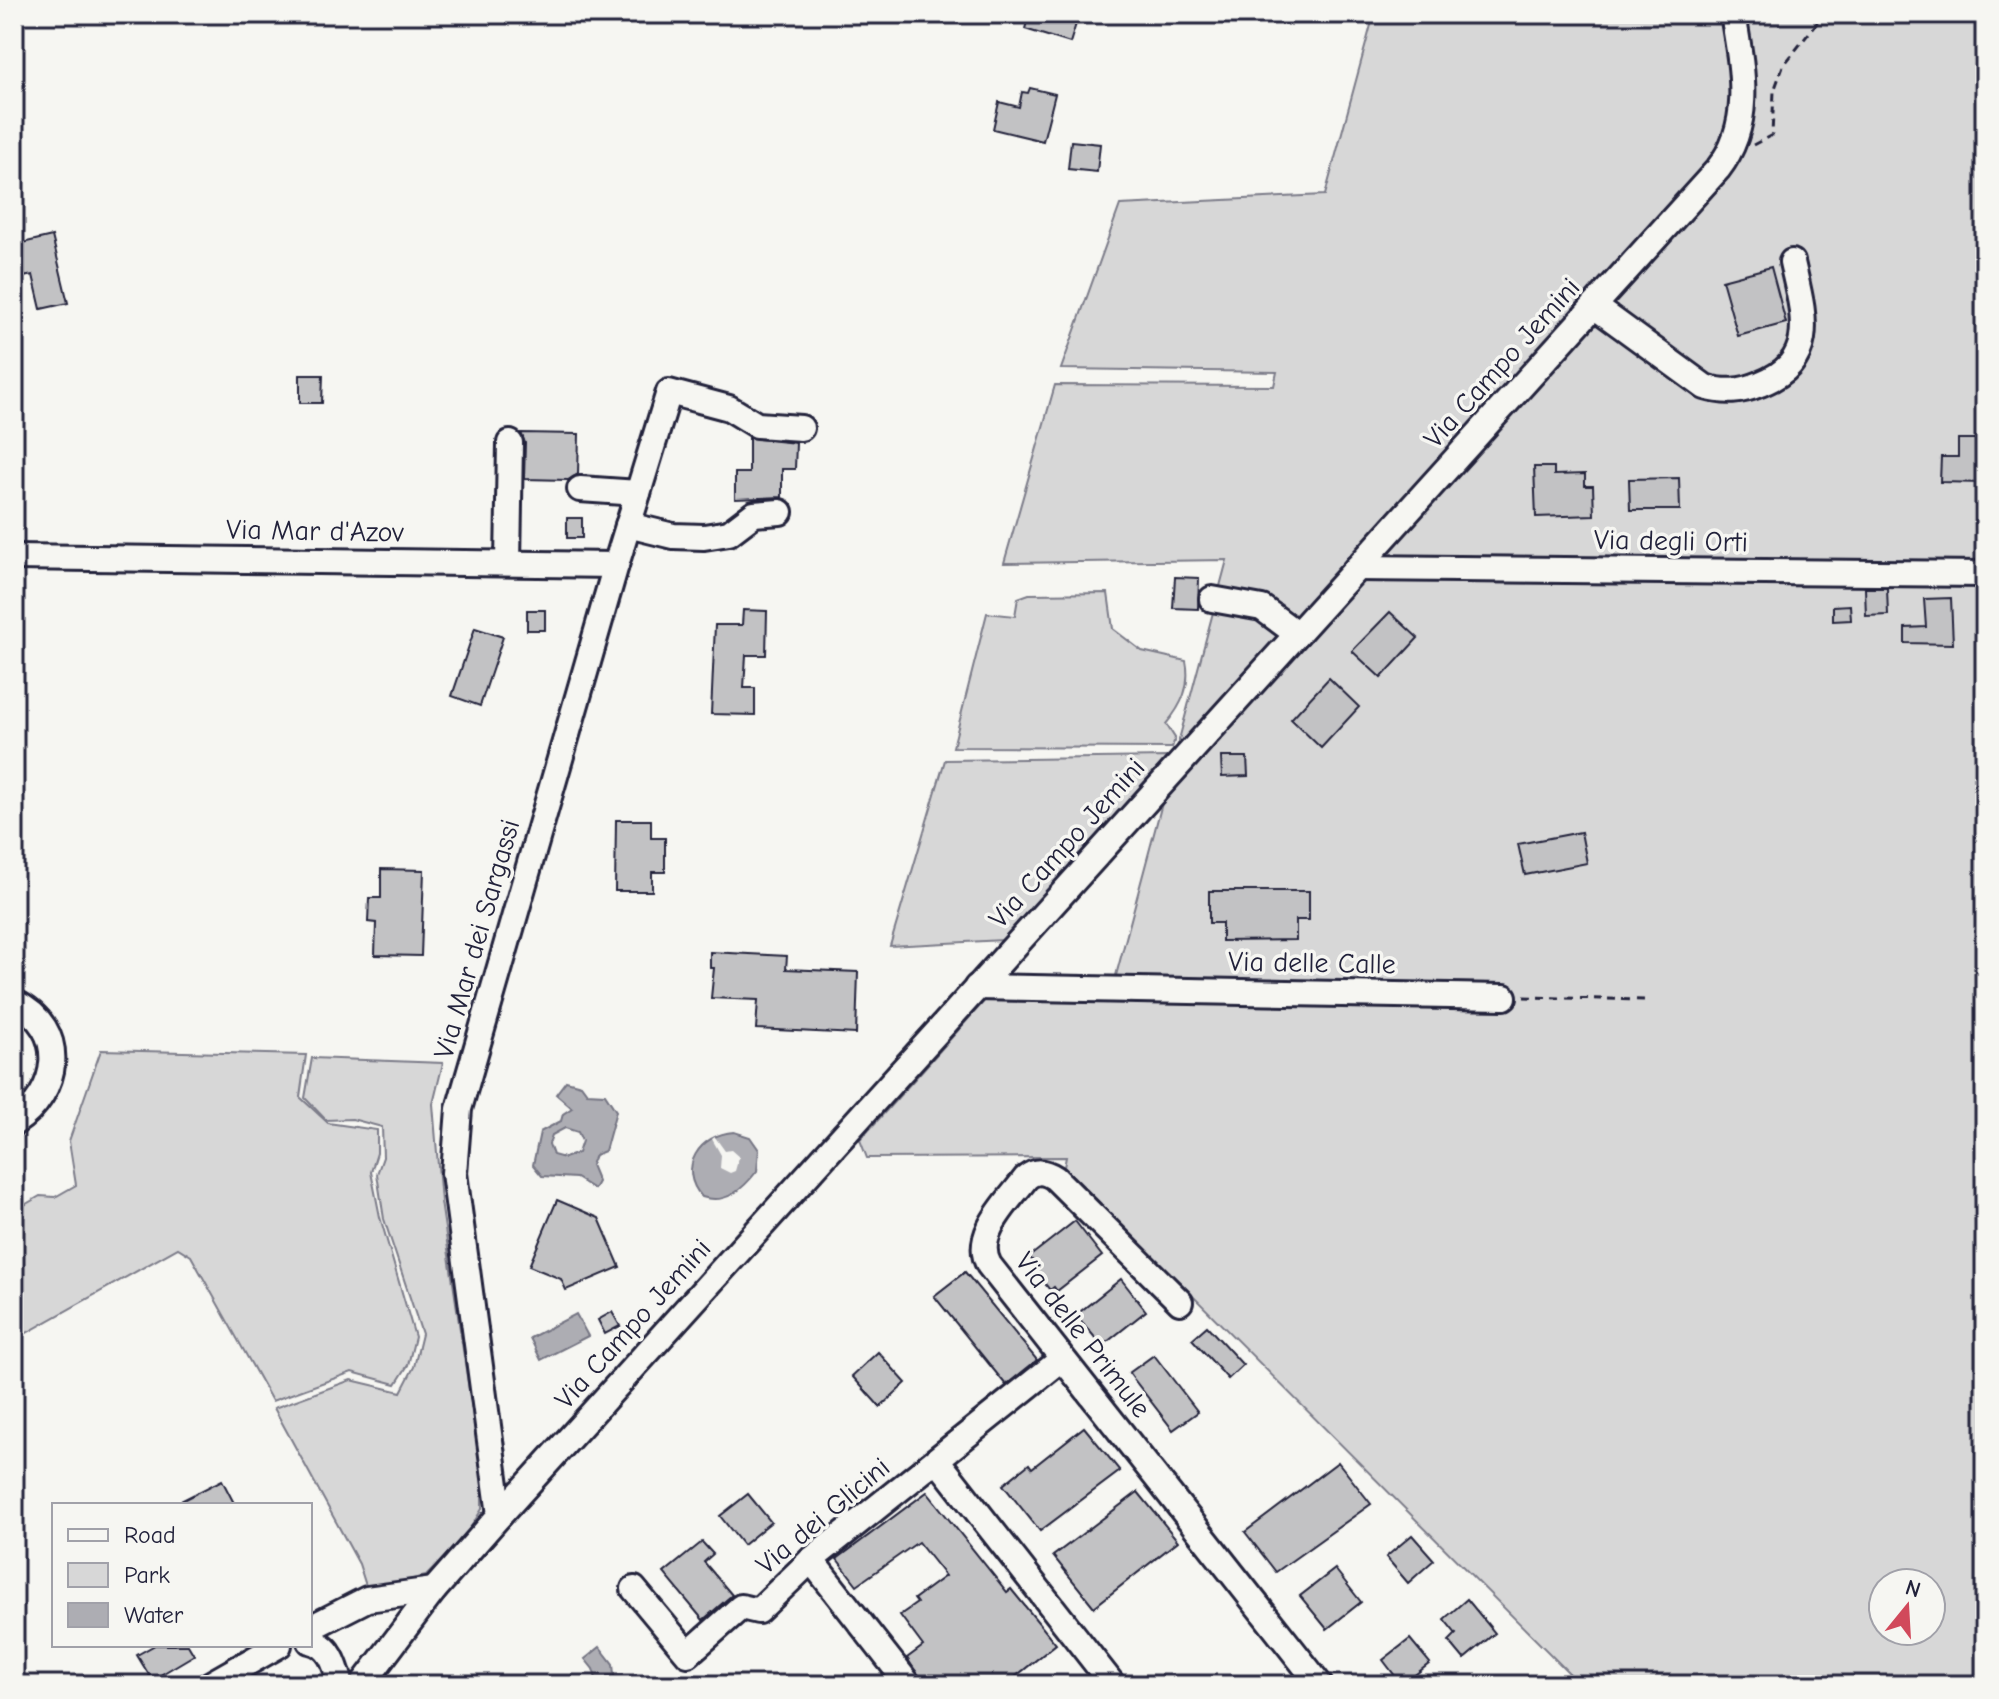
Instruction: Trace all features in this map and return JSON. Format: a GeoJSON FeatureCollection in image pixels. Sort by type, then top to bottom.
{"type":"FeatureCollection","features":[{"type":"Feature","properties":{"kind":"street","name":"Via Campo Jemini"},"geometry":{"type":"LineString","coordinates":[[362,1685],[434,1590],[500,1515],[977,987],[1252,700],[1297,634],[1718,169],[1736,141],[1742,117],[1742,75],[1733,14]]}},
{"type":"Feature","properties":{"kind":"street"},"geometry":{"type":"LineString","coordinates":[[1594,306],[1705,387],[1723,393],[1751,388],[1778,377],[1797,360],[1804,319],[1792,262]]}},
{"type":"Feature","properties":{"kind":"street","name":"Via Mar dei Sargassi"},"geometry":{"type":"LineString","coordinates":[[500,1515],[454,1173],[454,1141],[459,1109],[669,392],[717,404],[757,425],[801,428]]}},
{"type":"Feature","properties":{"kind":"street"},"geometry":{"type":"LineString","coordinates":[[508,563],[510,443]]}},
{"type":"Feature","properties":{"kind":"street"},"geometry":{"type":"LineString","coordinates":[[580,489],[638,493]]}},
{"type":"Feature","properties":{"kind":"street"},"geometry":{"type":"LineString","coordinates":[[628,525],[673,536],[704,537],[729,533],[754,514],[780,512]]}},
{"type":"Feature","properties":{"kind":"street","name":"Via Mar d'Azov"},"geometry":{"type":"LineString","coordinates":[[14,557],[616,565]]}},
{"type":"Feature","properties":{"kind":"street","name":"Via degli Orti"},"geometry":{"type":"LineString","coordinates":[[1357,568],[1985,574]]}},
{"type":"Feature","properties":{"kind":"street"},"geometry":{"type":"LineString","coordinates":[[1212,599],[1262,608],[1297,634]]}},
{"type":"Feature","properties":{"kind":"street","name":"Via delle Calle"},"geometry":{"type":"LineString","coordinates":[[977,987],[1504,997]]}},
{"type":"Feature","properties":{"kind":"street"},"geometry":{"type":"LineString","coordinates":[[14,1002],[35,1015],[53,1053],[52,1075],[35,1109],[14,1123]]}},
{"type":"Feature","properties":{"kind":"street","name":"Via delle Primule"},"geometry":{"type":"LineString","coordinates":[[1180,1302],[1055,1178],[1035,1172],[1026,1178],[992,1225],[984,1252],[989,1265],[1320,1685]]}},
{"type":"Feature","properties":{"kind":"street","name":"Via dei Glicini"},"geometry":{"type":"LineString","coordinates":[[634,1589],[688,1654],[741,1607],[758,1611],[811,1560],[1062,1359]]}},
{"type":"Feature","properties":{"kind":"street"},"geometry":{"type":"LineString","coordinates":[[937,1460],[1113,1685]]}},
{"type":"Feature","properties":{"kind":"street"},"geometry":{"type":"LineString","coordinates":[[811,1560],[909,1685]]}},
{"type":"Feature","properties":{"kind":"street"},"geometry":{"type":"LineString","coordinates":[[312,1627],[367,1599],[434,1590]]}},
{"type":"Feature","properties":{"kind":"street"},"geometry":{"type":"LineString","coordinates":[[312,1642],[318,1643],[331,1656],[341,1685]]}},
{"type":"Feature","properties":{"kind":"street"},"geometry":{"type":"LineString","coordinates":[[209,1685],[276,1647]]}},
{"type":"Feature","properties":{"kind":"path"},"geometry":{"type":"LineString","coordinates":[[1736,141],[1757,146],[1772,135],[1774,91],[1783,66],[1824,14]]}},
{"type":"Feature","properties":{"kind":"path"},"geometry":{"type":"LineString","coordinates":[[1504,997],[1645,1000]]}},
{"type":"Feature","properties":{"kind":"green space"},"geometry":{"type":"Polygon","coordinates":[[[1374,14],[1985,14],[1985,1685],[1581,1685],[1064,1167],[1066,1157],[867,1158],[860,1140],[988,997],[1110,998],[1227,560],[1004,563],[1055,385],[1274,386],[1277,372],[1061,369],[1120,205],[1325,195],[1374,14]]]}},
{"type":"Feature","properties":{"kind":"green space"},"geometry":{"type":"Polygon","coordinates":[[[1108,593],[1113,629],[1142,651],[1186,661],[1184,695],[1166,724],[1175,738],[1172,748],[953,747],[987,613],[1015,616],[1018,598],[1029,594],[1108,593]]]}},
{"type":"Feature","properties":{"kind":"green space"},"geometry":{"type":"Polygon","coordinates":[[[1167,757],[1003,940],[890,946],[945,760],[1167,757]]]}},
{"type":"Feature","properties":{"kind":"green space"},"geometry":{"type":"Polygon","coordinates":[[[101,1050],[306,1055],[300,1097],[328,1123],[377,1130],[377,1153],[371,1172],[380,1217],[415,1337],[408,1365],[396,1384],[352,1372],[272,1401],[191,1256],[178,1248],[14,1340],[14,1211],[40,1196],[55,1197],[76,1185],[69,1141],[101,1050]]]}},
{"type":"Feature","properties":{"kind":"green space"},"geometry":{"type":"Polygon","coordinates":[[[312,1058],[443,1063],[433,1104],[441,1202],[482,1477],[482,1509],[466,1535],[426,1576],[367,1589],[359,1564],[274,1408],[351,1380],[401,1392],[414,1367],[422,1334],[384,1219],[377,1174],[383,1157],[382,1127],[352,1119],[326,1120],[305,1098],[312,1058]]]}},
{"type":"Feature","properties":{"kind":"water"},"geometry":{"type":"Polygon","coordinates":[[[566,1081],[581,1085],[587,1093],[605,1094],[616,1111],[605,1151],[595,1155],[591,1165],[598,1182],[594,1189],[576,1178],[542,1176],[533,1165],[540,1132],[561,1121],[563,1114],[572,1108],[556,1094],[566,1081]],[[565,1128],[552,1135],[549,1144],[553,1155],[564,1158],[578,1153],[582,1141],[578,1132],[565,1128]]]}},
{"type":"Feature","properties":{"kind":"water"},"geometry":{"type":"Polygon","coordinates":[[[734,1132],[750,1137],[759,1150],[757,1171],[733,1194],[719,1199],[702,1197],[691,1175],[696,1154],[711,1139],[734,1132]]]}},
{"type":"Feature","properties":{"kind":"water"},"geometry":{"type":"Polygon","coordinates":[[[576,1314],[588,1336],[541,1360],[530,1338],[576,1314]]]}},
{"type":"Feature","properties":{"kind":"water"},"geometry":{"type":"Polygon","coordinates":[[[600,1647],[613,1664],[615,1685],[598,1685],[593,1669],[585,1659],[600,1647]]]}},
{"type":"Feature","properties":{"kind":"pier"},"geometry":{"type":"Polygon","coordinates":[[[715,1137],[725,1151],[731,1150],[739,1157],[735,1171],[730,1173],[720,1168],[721,1155],[712,1139],[715,1137]]]}},
{"type":"Feature","properties":{"kind":"building"},"geometry":{"type":"Polygon","coordinates":[[[1029,14],[1079,14],[1070,43],[1025,29],[1029,14]]]}},
{"type":"Feature","properties":{"kind":"building"},"geometry":{"type":"Polygon","coordinates":[[[1030,88],[1055,94],[1043,141],[993,129],[999,102],[1019,107],[1022,92],[1028,93],[1030,88]]]}},
{"type":"Feature","properties":{"kind":"building"},"geometry":{"type":"Polygon","coordinates":[[[1071,141],[1100,144],[1097,172],[1068,169],[1071,141]]]}},
{"type":"Feature","properties":{"kind":"building"},"geometry":{"type":"Polygon","coordinates":[[[52,236],[68,303],[41,309],[33,275],[14,279],[14,245],[52,236]]]}},
{"type":"Feature","properties":{"kind":"building"},"geometry":{"type":"Polygon","coordinates":[[[1771,267],[1786,323],[1738,336],[1722,280],[1771,267]]]}},
{"type":"Feature","properties":{"kind":"building"},"geometry":{"type":"Polygon","coordinates":[[[300,375],[323,375],[322,403],[300,403],[300,375]]]}},
{"type":"Feature","properties":{"kind":"building"},"geometry":{"type":"Polygon","coordinates":[[[521,433],[579,434],[578,474],[568,480],[524,479],[525,443],[521,433]]]}},
{"type":"Feature","properties":{"kind":"building"},"geometry":{"type":"Polygon","coordinates":[[[749,438],[796,443],[795,469],[782,469],[782,497],[735,499],[735,473],[749,473],[749,438]]]}},
{"type":"Feature","properties":{"kind":"building"},"geometry":{"type":"Polygon","coordinates":[[[1958,439],[1984,439],[1984,483],[1940,482],[1941,457],[1958,457],[1958,439]]]}},
{"type":"Feature","properties":{"kind":"building"},"geometry":{"type":"Polygon","coordinates":[[[1534,467],[1554,467],[1554,475],[1585,474],[1585,486],[1593,486],[1594,515],[1536,517],[1534,467]]]}},
{"type":"Feature","properties":{"kind":"building"},"geometry":{"type":"Polygon","coordinates":[[[1679,478],[1680,510],[1630,510],[1629,479],[1679,478]]]}},
{"type":"Feature","properties":{"kind":"building"},"geometry":{"type":"Polygon","coordinates":[[[567,518],[582,518],[582,538],[567,538],[567,518]]]}},
{"type":"Feature","properties":{"kind":"building"},"geometry":{"type":"Polygon","coordinates":[[[1175,577],[1199,578],[1198,609],[1173,608],[1175,577]]]}},
{"type":"Feature","properties":{"kind":"building"},"geometry":{"type":"Polygon","coordinates":[[[1865,588],[1887,588],[1888,615],[1866,616],[1865,588]]]}},
{"type":"Feature","properties":{"kind":"building"},"geometry":{"type":"Polygon","coordinates":[[[1951,598],[1953,644],[1905,643],[1905,628],[1926,627],[1924,599],[1951,598]]]}},
{"type":"Feature","properties":{"kind":"building"},"geometry":{"type":"Polygon","coordinates":[[[1850,605],[1851,620],[1833,621],[1833,606],[1850,605]]]}},
{"type":"Feature","properties":{"kind":"building"},"geometry":{"type":"Polygon","coordinates":[[[527,610],[545,610],[545,630],[527,630],[527,610]]]}},
{"type":"Feature","properties":{"kind":"building"},"geometry":{"type":"Polygon","coordinates":[[[743,610],[767,611],[766,655],[746,655],[744,688],[755,688],[755,715],[711,714],[715,625],[742,625],[743,610]]]}},
{"type":"Feature","properties":{"kind":"building"},"geometry":{"type":"Polygon","coordinates":[[[1390,612],[1418,638],[1381,678],[1352,651],[1390,612]]]}},
{"type":"Feature","properties":{"kind":"building"},"geometry":{"type":"Polygon","coordinates":[[[475,628],[503,637],[480,706],[452,696],[475,628]]]}},
{"type":"Feature","properties":{"kind":"building"},"geometry":{"type":"Polygon","coordinates":[[[1329,678],[1359,707],[1321,748],[1291,719],[1329,678]]]}},
{"type":"Feature","properties":{"kind":"building"},"geometry":{"type":"Polygon","coordinates":[[[1221,757],[1247,757],[1248,776],[1222,777],[1221,757]]]}},
{"type":"Feature","properties":{"kind":"building"},"geometry":{"type":"Polygon","coordinates":[[[616,820],[651,820],[651,838],[665,838],[665,872],[652,872],[652,891],[615,891],[616,820]]]}},
{"type":"Feature","properties":{"kind":"building"},"geometry":{"type":"Polygon","coordinates":[[[1581,832],[1587,863],[1525,875],[1518,844],[1581,832]]]}},
{"type":"Feature","properties":{"kind":"building"},"geometry":{"type":"Polygon","coordinates":[[[381,869],[424,870],[421,956],[375,955],[376,923],[368,922],[369,898],[381,898],[381,869]]]}},
{"type":"Feature","properties":{"kind":"building"},"geometry":{"type":"Polygon","coordinates":[[[1209,891],[1309,891],[1309,920],[1296,920],[1296,940],[1222,941],[1222,923],[1209,923],[1209,891]]]}},
{"type":"Feature","properties":{"kind":"building"},"geometry":{"type":"Polygon","coordinates":[[[710,952],[787,956],[786,969],[858,972],[856,1034],[756,1029],[758,1000],[711,998],[714,968],[710,968],[710,952]]]}},
{"type":"Feature","properties":{"kind":"building"},"geometry":{"type":"Polygon","coordinates":[[[557,1200],[599,1218],[620,1267],[566,1290],[561,1279],[529,1266],[557,1200]]]}},
{"type":"Feature","properties":{"kind":"building"},"geometry":{"type":"Polygon","coordinates":[[[1075,1221],[1102,1256],[1057,1291],[1054,1287],[1050,1290],[1031,1266],[1035,1263],[1029,1257],[1075,1221]]]}},
{"type":"Feature","properties":{"kind":"building"},"geometry":{"type":"Polygon","coordinates":[[[965,1272],[1037,1360],[1006,1385],[934,1296],[965,1272]]]}},
{"type":"Feature","properties":{"kind":"building"},"geometry":{"type":"Polygon","coordinates":[[[1121,1279],[1146,1311],[1102,1346],[1076,1315],[1121,1279]]]}},
{"type":"Feature","properties":{"kind":"building"},"geometry":{"type":"Polygon","coordinates":[[[612,1312],[620,1326],[605,1334],[598,1320],[612,1312]]]}},
{"type":"Feature","properties":{"kind":"building"},"geometry":{"type":"Polygon","coordinates":[[[1207,1326],[1243,1365],[1228,1379],[1192,1339],[1207,1326]]]}},
{"type":"Feature","properties":{"kind":"building"},"geometry":{"type":"Polygon","coordinates":[[[878,1352],[906,1383],[880,1407],[852,1376],[878,1352]]]}},
{"type":"Feature","properties":{"kind":"building"},"geometry":{"type":"Polygon","coordinates":[[[1154,1355],[1198,1412],[1173,1430],[1129,1373],[1154,1355]]]}},
{"type":"Feature","properties":{"kind":"building"},"geometry":{"type":"Polygon","coordinates":[[[1084,1427],[1120,1471],[1040,1531],[1003,1485],[1029,1464],[1032,1468],[1084,1427]]]}},
{"type":"Feature","properties":{"kind":"building"},"geometry":{"type":"Polygon","coordinates":[[[1338,1462],[1371,1504],[1276,1572],[1245,1532],[1338,1462]]]}},
{"type":"Feature","properties":{"kind":"building"},"geometry":{"type":"Polygon","coordinates":[[[222,1480],[234,1503],[177,1503],[222,1480]]]}},
{"type":"Feature","properties":{"kind":"building"},"geometry":{"type":"Polygon","coordinates":[[[927,1492],[1007,1592],[1011,1589],[1056,1644],[1005,1685],[924,1685],[907,1658],[923,1646],[900,1615],[917,1603],[914,1599],[945,1576],[918,1542],[857,1585],[837,1559],[927,1492]]]}},
{"type":"Feature","properties":{"kind":"building"},"geometry":{"type":"Polygon","coordinates":[[[1138,1492],[1178,1541],[1094,1607],[1053,1556],[1138,1492]]]}},
{"type":"Feature","properties":{"kind":"building"},"geometry":{"type":"Polygon","coordinates":[[[748,1494],[771,1522],[743,1545],[720,1516],[748,1494]]]}},
{"type":"Feature","properties":{"kind":"building"},"geometry":{"type":"Polygon","coordinates":[[[1412,1535],[1434,1560],[1408,1583],[1386,1557],[1412,1535]]]}},
{"type":"Feature","properties":{"kind":"building"},"geometry":{"type":"Polygon","coordinates":[[[702,1542],[713,1554],[704,1562],[732,1595],[703,1620],[664,1573],[702,1542]]]}},
{"type":"Feature","properties":{"kind":"building"},"geometry":{"type":"Polygon","coordinates":[[[1335,1569],[1361,1602],[1327,1629],[1300,1596],[1335,1569]]]}},
{"type":"Feature","properties":{"kind":"building"},"geometry":{"type":"Polygon","coordinates":[[[1467,1599],[1495,1633],[1464,1659],[1449,1641],[1456,1634],[1444,1619],[1467,1599]]]}},
{"type":"Feature","properties":{"kind":"building"},"geometry":{"type":"Polygon","coordinates":[[[1410,1639],[1430,1663],[1402,1685],[1383,1660],[1410,1639]]]}},
{"type":"Feature","properties":{"kind":"building"},"geometry":{"type":"Polygon","coordinates":[[[151,1647],[189,1647],[194,1655],[152,1680],[137,1655],[151,1647]]]}}]}
